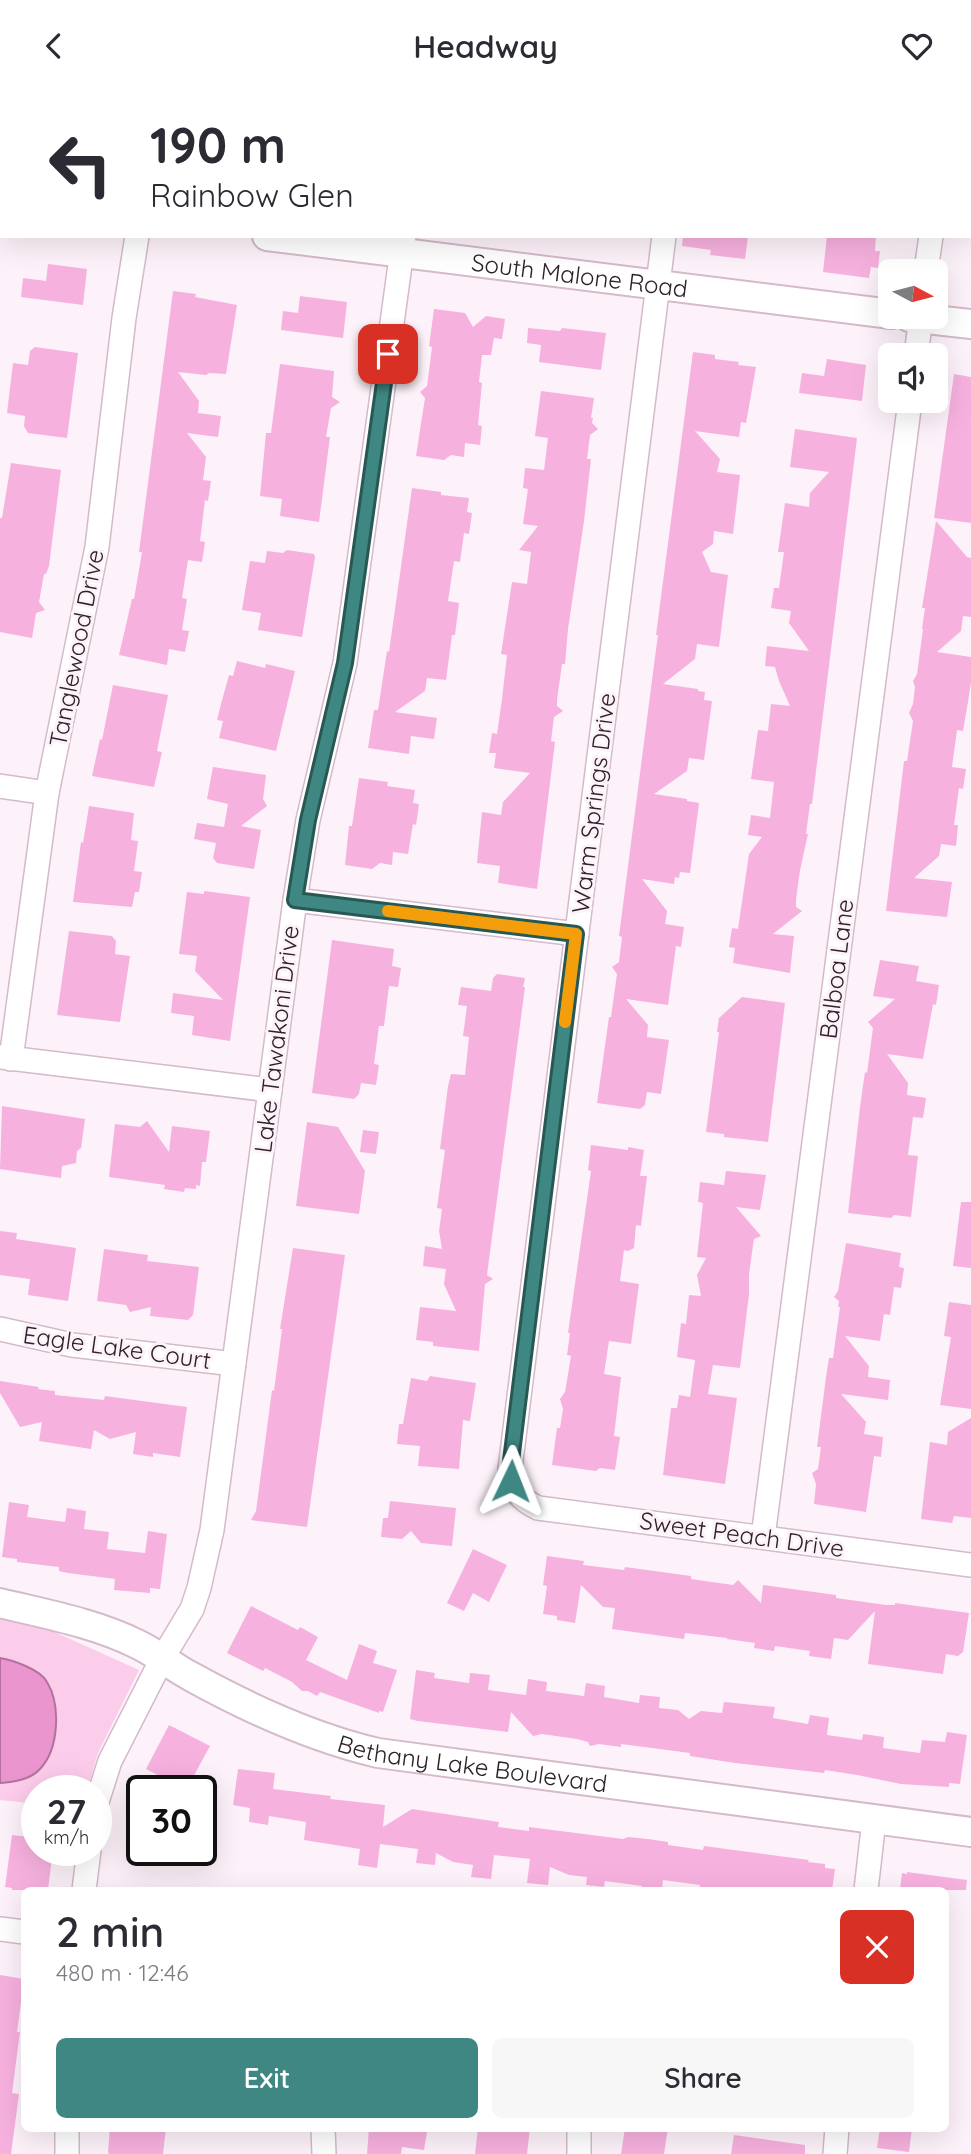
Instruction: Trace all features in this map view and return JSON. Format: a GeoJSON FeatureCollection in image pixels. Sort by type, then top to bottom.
{"type":"FeatureCollection","features":[{"type":"Feature","properties":{"kind":"street","name":"Tanglewood Drive"},"geometry":{"type":"LineString","coordinates":[[6,1058],[47,793],[97,547],[124,318],[137,238]]}},
{"type":"Feature","properties":{"kind":"street","name":"South Malone Road"},"geometry":{"type":"LineString","coordinates":[[297,238],[403,245],[658,285],[878,312]]}},
{"type":"Feature","properties":{"kind":"street","name":"Warm Springs Drive"},"geometry":{"type":"LineString","coordinates":[[517,1493],[511,1481],[510,1469],[664,238]]}},
{"type":"Feature","properties":{"kind":"street"},"geometry":{"type":"LineString","coordinates":[[928,259],[931,238]]}},
{"type":"Feature","properties":{"kind":"street","name":"Lake Tawakoni Drive"},"geometry":{"type":"LineString","coordinates":[[106,1775],[110,1761],[162,1659],[191,1609],[212,1530],[295,900],[308,820],[345,663],[403,245]]}},
{"type":"Feature","properties":{"kind":"street"},"geometry":{"type":"LineString","coordinates":[[948,321],[971,324]]}},
{"type":"Feature","properties":{"kind":"street","name":"Balboa Lane"},"geometry":{"type":"LineString","coordinates":[[763,1537],[908,413]]}},
{"type":"Feature","properties":{"kind":"street"},"geometry":{"type":"LineString","coordinates":[[0,786],[47,793]]}},
{"type":"Feature","properties":{"kind":"street"},"geometry":{"type":"LineString","coordinates":[[295,900],[576,934]]}},
{"type":"Feature","properties":{"kind":"street"},"geometry":{"type":"LineString","coordinates":[[6,1058],[270,1090]]}},
{"type":"Feature","properties":{"kind":"street","name":"Eagle Lake Court"},"geometry":{"type":"LineString","coordinates":[[0,1329],[72,1345],[234,1364]]}},
{"type":"Feature","properties":{"kind":"street","name":"Sweet Peach Drive"},"geometry":{"type":"LineString","coordinates":[[517,1493],[538,1508],[971,1565]]}},
{"type":"Feature","properties":{"kind":"street","name":"Bethany Lake Boulevard"},"geometry":{"type":"LineString","coordinates":[[0,1603],[120,1636],[191,1677],[256,1708],[322,1737],[378,1753],[971,1832]]}},
{"type":"Feature","properties":{"kind":"street"},"geometry":{"type":"LineString","coordinates":[[866,1887],[874,1820]]}},
{"type":"Feature","properties":{"kind":"street"},"geometry":{"type":"LineString","coordinates":[[84,1887],[87,1866]]}},
{"type":"Feature","properties":{"kind":"street"},"geometry":{"type":"LineString","coordinates":[[0,1929],[21,1932]]}},
{"type":"Feature","properties":{"kind":"street"},"geometry":{"type":"LineString","coordinates":[[67,2132],[67,2154]]}},
{"type":"Feature","properties":{"kind":"street"},"geometry":{"type":"LineString","coordinates":[[323,2132],[324,2154]]}},
{"type":"Feature","properties":{"kind":"street"},"geometry":{"type":"LineString","coordinates":[[579,2132],[579,2154]]}},
{"type":"Feature","properties":{"kind":"street"},"geometry":{"type":"LineString","coordinates":[[835,2154],[836,2132]]}},
{"type":"Feature","properties":{"kind":"shaded area"},"geometry":{"type":"Polygon","coordinates":[[[0,1619],[48,1629],[139,1670],[98,1753],[91,1775],[21,1775],[21,1802],[0,1800],[0,1619]]]}},
{"type":"Feature","properties":{"kind":"shaded area"},"geometry":{"type":"Polygon","coordinates":[[[0,1658],[26,1666],[44,1678],[54,1702],[56,1727],[51,1750],[36,1773],[21,1775],[21,1780],[16,1781],[0,1783],[0,1658]]]}},
{"type":"Feature","properties":{"kind":"building"},"geometry":{"type":"Polygon","coordinates":[[[683,238],[748,238],[745,259],[710,255],[711,250],[682,246],[683,238]]]}},
{"type":"Feature","properties":{"kind":"building"},"geometry":{"type":"Polygon","coordinates":[[[827,238],[876,238],[875,251],[880,251],[878,268],[871,267],[869,278],[823,272],[827,238]]]}},
{"type":"Feature","properties":{"kind":"building"},"geometry":{"type":"Polygon","coordinates":[[[48,264],[87,269],[83,305],[21,297],[23,278],[46,281],[48,264]]]}},
{"type":"Feature","properties":{"kind":"building"},"geometry":{"type":"Polygon","coordinates":[[[173,291],[237,305],[226,374],[178,372],[199,401],[198,413],[221,416],[218,437],[187,433],[206,457],[203,480],[211,481],[208,501],[205,500],[200,541],[205,542],[202,562],[188,560],[182,598],[187,599],[182,630],[189,631],[185,652],[169,649],[167,665],[119,655],[134,599],[142,552],[139,552],[173,291]]]}},
{"type":"Feature","properties":{"kind":"building"},"geometry":{"type":"Polygon","coordinates":[[[300,296],[347,302],[343,338],[281,330],[283,311],[298,313],[300,296]]]}},
{"type":"Feature","properties":{"kind":"building"},"geometry":{"type":"Polygon","coordinates":[[[434,309],[465,313],[473,327],[486,316],[505,319],[502,339],[494,338],[491,355],[482,355],[478,425],[482,426],[480,445],[465,443],[464,457],[451,455],[444,460],[416,456],[425,398],[420,392],[427,386],[434,309]]]}},
{"type":"Feature","properties":{"kind":"building"},"geometry":{"type":"Polygon","coordinates":[[[528,328],[560,331],[562,328],[606,333],[601,370],[539,362],[541,345],[527,343],[528,328]]]}},
{"type":"Feature","properties":{"kind":"building"},"geometry":{"type":"Polygon","coordinates":[[[35,347],[78,353],[67,438],[28,433],[24,426],[25,416],[7,413],[13,363],[28,365],[30,351],[35,347]]]}},
{"type":"Feature","properties":{"kind":"building"},"geometry":{"type":"Polygon","coordinates":[[[693,352],[715,355],[715,359],[739,362],[738,365],[756,367],[746,423],[741,422],[739,437],[695,431],[720,459],[717,472],[740,475],[733,534],[714,531],[713,544],[702,552],[711,572],[728,575],[719,647],[697,644],[695,659],[663,684],[698,689],[705,692],[704,700],[712,701],[704,760],[689,758],[687,771],[654,794],[699,803],[690,873],[680,872],[679,878],[675,877],[674,884],[642,879],[667,911],[665,924],[684,927],[681,947],[676,946],[668,1005],[626,999],[648,1025],[647,1037],[669,1040],[661,1094],[647,1092],[645,1105],[640,1109],[597,1103],[617,974],[612,967],[619,962],[622,937],[619,936],[693,352]]]}},
{"type":"Feature","properties":{"kind":"building"},"geometry":{"type":"Polygon","coordinates":[[[827,359],[866,365],[862,401],[799,393],[802,373],[824,376],[827,359]]]}},
{"type":"Feature","properties":{"kind":"building"},"geometry":{"type":"Polygon","coordinates":[[[280,364],[334,371],[332,397],[340,402],[331,408],[319,522],[280,516],[282,499],[260,496],[266,433],[271,433],[280,364]]]}},
{"type":"Feature","properties":{"kind":"building"},"geometry":{"type":"Polygon","coordinates":[[[954,374],[971,377],[971,523],[934,518],[954,374]]]}},
{"type":"Feature","properties":{"kind":"building"},"geometry":{"type":"Polygon","coordinates":[[[541,391],[594,398],[591,418],[598,429],[590,435],[587,459],[591,459],[584,521],[565,664],[562,664],[557,700],[557,706],[563,711],[554,717],[551,741],[555,742],[537,889],[498,883],[500,866],[477,863],[482,812],[501,815],[503,802],[530,773],[494,768],[496,753],[489,753],[492,733],[497,734],[502,699],[507,655],[501,654],[512,582],[527,584],[531,552],[519,550],[538,526],[523,524],[528,489],[523,488],[525,468],[544,470],[548,438],[535,436],[541,391]]]}},
{"type":"Feature","properties":{"kind":"building"},"geometry":{"type":"Polygon","coordinates":[[[795,429],[857,438],[812,804],[796,900],[796,907],[802,911],[773,934],[794,936],[790,973],[733,963],[735,948],[729,947],[732,928],[738,929],[749,854],[762,837],[748,835],[751,815],[770,818],[774,782],[751,779],[758,730],[768,731],[771,704],[790,706],[775,667],[765,666],[767,646],[809,651],[789,623],[791,611],[771,608],[774,588],[779,588],[784,552],[778,552],[785,503],[809,507],[810,493],[829,472],[790,467],[795,429]]]}},
{"type":"Feature","properties":{"kind":"building"},"geometry":{"type":"Polygon","coordinates":[[[11,463],[61,470],[49,566],[44,574],[39,602],[45,610],[36,613],[32,638],[0,632],[0,518],[11,463]]]}},
{"type":"Feature","properties":{"kind":"building"},"geometry":{"type":"Polygon","coordinates":[[[412,488],[469,498],[467,512],[472,513],[469,534],[464,533],[460,562],[454,561],[448,601],[459,603],[446,680],[427,678],[425,691],[395,712],[437,718],[434,739],[411,736],[409,754],[368,748],[374,710],[378,710],[387,651],[389,652],[412,488]]]}},
{"type":"Feature","properties":{"kind":"building"},"geometry":{"type":"Polygon","coordinates":[[[936,521],[967,557],[971,558],[971,617],[963,616],[961,631],[937,652],[971,657],[971,682],[963,731],[957,730],[952,767],[966,769],[963,789],[959,788],[954,825],[958,825],[956,846],[941,844],[939,856],[914,878],[952,882],[947,917],[886,911],[904,761],[907,761],[913,721],[909,713],[913,704],[913,681],[917,674],[923,629],[925,608],[922,608],[936,521]]]}},
{"type":"Feature","properties":{"kind":"building"},"geometry":{"type":"Polygon","coordinates":[[[287,550],[314,554],[315,557],[302,637],[258,630],[261,613],[242,610],[250,561],[265,563],[267,551],[283,553],[287,550]]]}},
{"type":"Feature","properties":{"kind":"building"},"geometry":{"type":"Polygon","coordinates":[[[237,661],[265,668],[266,664],[295,671],[276,751],[219,738],[223,721],[217,720],[229,675],[233,676],[237,661]]]}},
{"type":"Feature","properties":{"kind":"building"},"geometry":{"type":"Polygon","coordinates":[[[113,685],[168,695],[157,751],[162,752],[154,787],[92,776],[113,685]]]}},
{"type":"Feature","properties":{"kind":"building"},"geometry":{"type":"Polygon","coordinates":[[[213,767],[266,775],[263,799],[267,806],[241,826],[261,830],[254,869],[217,863],[213,858],[216,843],[194,839],[197,823],[224,827],[228,804],[207,799],[213,767]]]}},
{"type":"Feature","properties":{"kind":"building"},"geometry":{"type":"Polygon","coordinates":[[[359,778],[388,782],[387,786],[415,790],[413,803],[419,804],[408,854],[393,852],[392,865],[380,863],[372,869],[345,865],[349,826],[352,826],[359,778]]]}},
{"type":"Feature","properties":{"kind":"building"},"geometry":{"type":"Polygon","coordinates":[[[89,806],[134,813],[131,840],[138,841],[134,871],[142,872],[139,892],[135,892],[132,907],[73,902],[89,806]]]}},
{"type":"Feature","properties":{"kind":"building"},"geometry":{"type":"Polygon","coordinates":[[[204,891],[250,897],[230,1041],[192,1035],[194,1016],[171,1013],[173,993],[223,1000],[195,971],[197,956],[179,954],[187,892],[204,894],[204,891]]]}},
{"type":"Feature","properties":{"kind":"building"},"geometry":{"type":"Polygon","coordinates":[[[69,931],[112,936],[116,941],[115,954],[130,956],[120,1022],[57,1015],[69,931]]]}},
{"type":"Feature","properties":{"kind":"building"},"geometry":{"type":"Polygon","coordinates":[[[332,940],[394,949],[392,966],[401,968],[398,987],[389,986],[384,1026],[379,1026],[374,1064],[379,1065],[376,1085],[361,1083],[359,1094],[354,1099],[312,1093],[332,940]]]}},
{"type":"Feature","properties":{"kind":"building"},"geometry":{"type":"Polygon","coordinates":[[[880,960],[919,966],[916,981],[939,985],[923,1059],[887,1054],[908,1083],[907,1095],[926,1098],[923,1118],[913,1117],[908,1155],[918,1156],[911,1217],[894,1215],[891,1218],[848,1213],[860,1107],[873,1028],[868,1022],[895,999],[873,996],[880,960]]]}},
{"type":"Feature","properties":{"kind":"building"},"geometry":{"type":"Polygon","coordinates":[[[497,974],[525,978],[525,987],[487,1275],[493,1279],[485,1284],[479,1351],[433,1346],[433,1342],[416,1340],[420,1307],[456,1311],[444,1284],[446,1269],[423,1266],[425,1246],[442,1249],[439,1231],[442,1209],[437,1208],[445,1150],[440,1149],[448,1086],[451,1074],[465,1075],[469,1037],[463,1036],[467,1006],[458,1005],[461,987],[491,991],[493,978],[497,974]]]}},
{"type":"Feature","properties":{"kind":"building"},"geometry":{"type":"Polygon","coordinates":[[[742,997],[785,1003],[768,1142],[706,1132],[719,1018],[742,997]]]}},
{"type":"Feature","properties":{"kind":"building"},"geometry":{"type":"Polygon","coordinates":[[[2,1106],[85,1119],[76,1163],[62,1166],[61,1178],[0,1169],[2,1106]]]}},
{"type":"Feature","properties":{"kind":"building"},"geometry":{"type":"Polygon","coordinates":[[[147,1121],[169,1152],[172,1126],[210,1131],[206,1162],[202,1162],[200,1186],[196,1185],[196,1189],[185,1188],[184,1192],[164,1189],[165,1185],[109,1177],[115,1124],[140,1127],[147,1121]]]}},
{"type":"Feature","properties":{"kind":"building"},"geometry":{"type":"Polygon","coordinates":[[[307,1122],[338,1127],[365,1171],[359,1214],[296,1206],[307,1122]]]}},
{"type":"Feature","properties":{"kind":"building"},"geometry":{"type":"Polygon","coordinates":[[[363,1130],[379,1132],[376,1154],[360,1152],[363,1130]]]}},
{"type":"Feature","properties":{"kind":"building"},"geometry":{"type":"Polygon","coordinates":[[[591,1145],[644,1150],[640,1176],[647,1176],[641,1226],[636,1225],[634,1248],[624,1250],[620,1281],[639,1284],[631,1344],[609,1341],[604,1374],[621,1377],[614,1436],[620,1437],[615,1470],[600,1468],[596,1471],[552,1465],[557,1428],[560,1428],[563,1409],[560,1399],[565,1392],[571,1356],[567,1355],[568,1333],[591,1171],[588,1170],[591,1145]]]}},
{"type":"Feature","properties":{"kind":"building"},"geometry":{"type":"Polygon","coordinates":[[[726,1171],[766,1175],[760,1210],[736,1207],[761,1236],[754,1239],[753,1245],[740,1368],[713,1365],[708,1394],[737,1398],[725,1484],[663,1475],[671,1408],[677,1408],[679,1395],[690,1397],[695,1360],[677,1357],[681,1323],[686,1324],[689,1295],[701,1296],[697,1275],[706,1258],[697,1257],[703,1203],[698,1202],[700,1182],[724,1185],[726,1171]]]}},
{"type":"Feature","properties":{"kind":"building"},"geometry":{"type":"Polygon","coordinates":[[[961,1202],[971,1202],[971,1268],[953,1266],[961,1202]]]}},
{"type":"Feature","properties":{"kind":"building"},"geometry":{"type":"Polygon","coordinates":[[[0,1231],[17,1233],[16,1239],[76,1248],[68,1301],[28,1295],[30,1279],[0,1275],[0,1231]]]}},
{"type":"Feature","properties":{"kind":"building"},"geometry":{"type":"Polygon","coordinates":[[[846,1243],[901,1253],[899,1267],[904,1268],[901,1288],[894,1287],[890,1315],[884,1314],[880,1341],[845,1336],[869,1366],[868,1377],[890,1380],[888,1400],[841,1394],[866,1422],[864,1434],[883,1437],[881,1457],[874,1456],[866,1512],[814,1504],[816,1484],[812,1473],[818,1469],[821,1447],[817,1447],[826,1377],[829,1358],[833,1358],[840,1307],[839,1301],[834,1297],[838,1291],[846,1243]]]}},
{"type":"Feature","properties":{"kind":"building"},"geometry":{"type":"Polygon","coordinates":[[[293,1248],[345,1255],[307,1527],[251,1520],[256,1511],[293,1248]]]}},
{"type":"Feature","properties":{"kind":"building"},"geometry":{"type":"Polygon","coordinates":[[[104,1249],[148,1255],[147,1261],[199,1267],[193,1315],[188,1320],[150,1316],[151,1307],[130,1312],[126,1305],[97,1301],[104,1249]]]}},
{"type":"Feature","properties":{"kind":"building"},"geometry":{"type":"Polygon","coordinates":[[[949,1302],[971,1305],[971,1409],[940,1405],[951,1337],[944,1336],[949,1302]]]}},
{"type":"Feature","properties":{"kind":"building"},"geometry":{"type":"Polygon","coordinates":[[[430,1376],[476,1383],[470,1421],[463,1420],[459,1469],[418,1466],[420,1446],[397,1444],[399,1424],[403,1424],[411,1378],[427,1381],[430,1376]]]}},
{"type":"Feature","properties":{"kind":"building"},"geometry":{"type":"Polygon","coordinates":[[[0,1381],[55,1391],[55,1395],[104,1400],[105,1396],[187,1407],[180,1457],[153,1453],[153,1457],[133,1454],[136,1432],[110,1439],[94,1430],[91,1449],[39,1441],[42,1422],[20,1427],[0,1393],[0,1381]]]}},
{"type":"Feature","properties":{"kind":"building"},"geometry":{"type":"Polygon","coordinates":[[[971,1418],[971,1518],[954,1516],[952,1523],[921,1519],[930,1442],[947,1445],[948,1432],[971,1418]]]}},
{"type":"Feature","properties":{"kind":"building"},"geometry":{"type":"Polygon","coordinates":[[[390,1501],[456,1508],[452,1546],[421,1543],[411,1531],[402,1539],[381,1537],[383,1518],[388,1518],[390,1501]]]}},
{"type":"Feature","properties":{"kind":"building"},"geometry":{"type":"Polygon","coordinates":[[[9,1502],[29,1505],[27,1517],[65,1522],[67,1508],[86,1511],[84,1529],[109,1532],[107,1549],[145,1553],[148,1531],[167,1534],[160,1589],[150,1588],[150,1593],[114,1590],[115,1579],[68,1573],[59,1571],[59,1567],[17,1562],[17,1559],[2,1557],[9,1502]]]}},
{"type":"Feature","properties":{"kind":"building"},"geometry":{"type":"Polygon","coordinates":[[[473,1549],[507,1565],[489,1602],[473,1593],[464,1611],[447,1603],[473,1549]]]}},
{"type":"Feature","properties":{"kind":"building"},"geometry":{"type":"Polygon","coordinates":[[[547,1556],[584,1561],[583,1565],[624,1570],[625,1567],[733,1585],[738,1580],[761,1603],[763,1585],[886,1605],[895,1603],[969,1613],[963,1652],[958,1656],[946,1654],[943,1674],[868,1664],[875,1611],[848,1640],[834,1638],[831,1659],[809,1656],[810,1651],[775,1646],[774,1651],[754,1648],[755,1643],[727,1638],[685,1633],[684,1639],[612,1629],[615,1608],[603,1607],[581,1585],[575,1623],[557,1620],[557,1616],[543,1614],[547,1556]]]}},
{"type":"Feature","properties":{"kind":"building"},"geometry":{"type":"Polygon","coordinates":[[[251,1606],[318,1637],[306,1660],[347,1680],[359,1644],[377,1651],[373,1663],[397,1670],[383,1712],[379,1713],[320,1692],[317,1696],[302,1691],[292,1682],[265,1668],[263,1671],[227,1653],[251,1606]]]}},
{"type":"Feature","properties":{"kind":"building"},"geometry":{"type":"Polygon","coordinates":[[[416,1670],[435,1673],[434,1678],[469,1683],[470,1673],[490,1675],[488,1690],[526,1695],[528,1679],[547,1682],[546,1691],[584,1696],[586,1683],[605,1686],[604,1697],[639,1703],[640,1695],[660,1697],[659,1708],[678,1710],[689,1719],[701,1711],[722,1713],[724,1702],[775,1707],[773,1718],[808,1724],[810,1715],[829,1718],[827,1735],[862,1740],[863,1734],[884,1737],[883,1748],[920,1753],[922,1740],[945,1742],[947,1732],[967,1735],[960,1784],[949,1783],[949,1787],[901,1784],[825,1770],[824,1773],[735,1763],[690,1756],[690,1753],[621,1744],[621,1747],[599,1744],[590,1746],[588,1742],[577,1739],[542,1734],[533,1736],[511,1712],[508,1732],[418,1721],[410,1719],[416,1670]]]}},
{"type":"Feature","properties":{"kind":"building"},"geometry":{"type":"Polygon","coordinates":[[[169,1725],[210,1746],[194,1775],[157,1775],[146,1769],[169,1725]]]}},
{"type":"Feature","properties":{"kind":"building"},"geometry":{"type":"Polygon","coordinates":[[[238,1769],[275,1773],[273,1789],[385,1805],[383,1827],[412,1809],[499,1822],[498,1827],[529,1831],[529,1827],[623,1839],[648,1839],[703,1850],[704,1846],[809,1860],[808,1862],[825,1864],[825,1868],[835,1869],[832,1887],[700,1887],[663,1880],[662,1887],[642,1887],[605,1881],[604,1887],[586,1885],[587,1877],[569,1875],[550,1867],[548,1885],[527,1883],[530,1859],[494,1855],[491,1879],[471,1877],[473,1865],[453,1862],[436,1853],[435,1865],[416,1863],[418,1849],[380,1844],[377,1868],[358,1865],[360,1849],[304,1840],[306,1822],[269,1816],[268,1825],[249,1822],[250,1808],[233,1805],[238,1769]]]}},
{"type":"Feature","properties":{"kind":"building"},"geometry":{"type":"Polygon","coordinates":[[[12,1835],[21,1836],[21,1866],[51,1866],[48,1887],[21,1887],[21,1890],[5,1887],[12,1835]]]}},
{"type":"Feature","properties":{"kind":"building"},"geometry":{"type":"Polygon","coordinates":[[[902,1873],[967,1880],[966,1890],[949,1890],[949,1887],[900,1887],[902,1873]]]}},
{"type":"Feature","properties":{"kind":"building"},"geometry":{"type":"Polygon","coordinates":[[[0,1975],[21,1978],[21,2002],[12,2093],[19,2094],[11,2154],[0,2154],[0,1975]]]}},
{"type":"Feature","properties":{"kind":"building"},"geometry":{"type":"Polygon","coordinates":[[[110,2132],[166,2132],[163,2154],[108,2152],[110,2132]]]}},
{"type":"Feature","properties":{"kind":"building"},"geometry":{"type":"Polygon","coordinates":[[[369,2132],[427,2132],[424,2150],[402,2147],[401,2154],[367,2154],[369,2132]]]}},
{"type":"Feature","properties":{"kind":"building"},"geometry":{"type":"Polygon","coordinates":[[[478,2132],[530,2132],[527,2154],[475,2154],[478,2132]]]}},
{"type":"Feature","properties":{"kind":"building"},"geometry":{"type":"Polygon","coordinates":[[[624,2132],[667,2132],[664,2154],[621,2154],[624,2132]]]}},
{"type":"Feature","properties":{"kind":"building"},"geometry":{"type":"Polygon","coordinates":[[[879,2132],[912,2132],[909,2152],[877,2148],[879,2132]]]}},
{"type":"Feature","properties":{"kind":"building"},"geometry":{"type":"Polygon","coordinates":[[[734,2135],[805,2145],[805,2154],[731,2154],[734,2135]]]}},
{"type":"Feature","properties":{"kind":"slow traffic"},"geometry":{"type":"LineString","coordinates":[[388,911],[576,934],[565,1022]]}},
{"type":"Feature","properties":{"kind":"route"},"geometry":{"type":"LineString","coordinates":[[388,354],[345,663],[308,820],[295,900],[576,934],[510,1469],[511,1481]]}}]}
